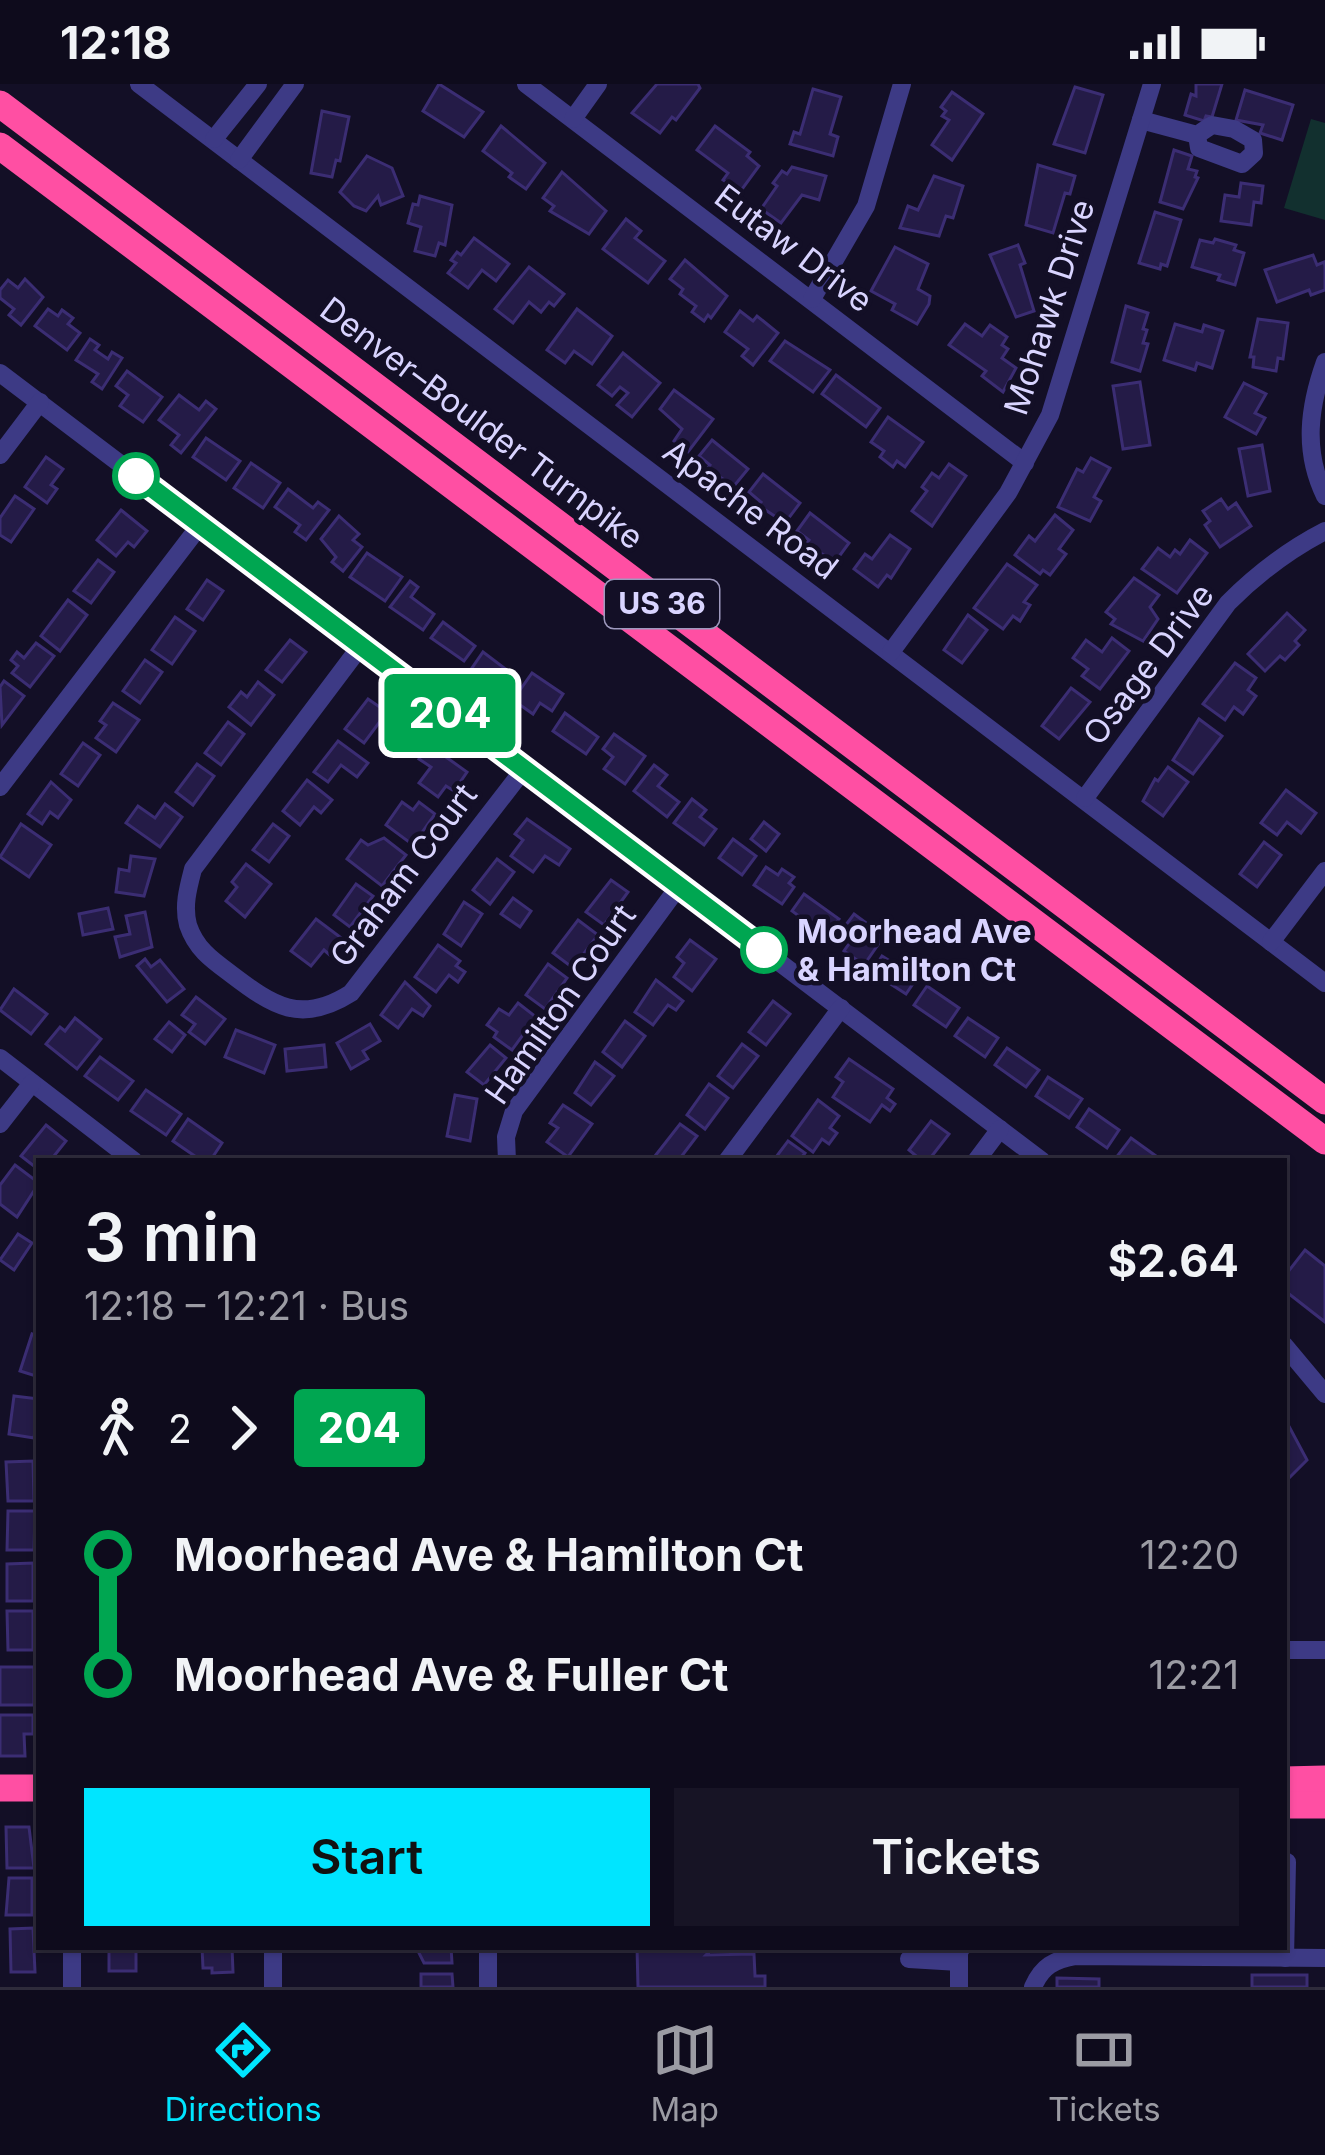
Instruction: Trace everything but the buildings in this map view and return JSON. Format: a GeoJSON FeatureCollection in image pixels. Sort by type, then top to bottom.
{"type":"FeatureCollection","features":[{"type":"Feature","properties":{"kind":"highway","name":"Denver–Boulder Turnpike"},"geometry":{"type":"LineString","coordinates":[[0,104],[1325,1101]]}},
{"type":"Feature","properties":{"kind":"highway","name":"Denver–Boulder Turnpike"},"geometry":{"type":"LineString","coordinates":[[0,146],[1325,1141]]}},
{"type":"Feature","properties":{"kind":"highway"},"geometry":{"type":"LineString","coordinates":[[1287,1780],[1325,1780]]}},
{"type":"Feature","properties":{"kind":"highway"},"geometry":{"type":"LineString","coordinates":[[0,1788],[36,1788]]}},
{"type":"Feature","properties":{"kind":"highway"},"geometry":{"type":"LineString","coordinates":[[1287,1805],[1325,1805]]}},
{"type":"Feature","properties":{"kind":"street","name":"Apache Road"},"geometry":{"type":"LineString","coordinates":[[139,84],[1325,983]]}},
{"type":"Feature","properties":{"kind":"street"},"geometry":{"type":"LineString","coordinates":[[214,139],[258,84]]}},
{"type":"Feature","properties":{"kind":"street"},"geometry":{"type":"LineString","coordinates":[[239,160],[295,84]]}},
{"type":"Feature","properties":{"kind":"street","name":"Eutaw Drive"},"geometry":{"type":"LineString","coordinates":[[526,84],[1024,464]]}},
{"type":"Feature","properties":{"kind":"street"},"geometry":{"type":"LineString","coordinates":[[573,119],[598,84]]}},
{"type":"Feature","properties":{"kind":"street"},"geometry":{"type":"LineString","coordinates":[[812,299],[866,206],[902,84]]}},
{"type":"Feature","properties":{"kind":"street","name":"Mohawk Drive"},"geometry":{"type":"LineString","coordinates":[[891,652],[1008,493],[1050,415],[1152,84]]}},
{"type":"Feature","properties":{"kind":"street"},"geometry":{"type":"LineString","coordinates":[[1141,120],[1197,135]]}},
{"type":"Feature","properties":{"kind":"street"},"geometry":{"type":"LineString","coordinates":[[1325,362],[1308,428],[1312,459],[1325,496]]}},
{"type":"Feature","properties":{"kind":"street"},"geometry":{"type":"LineString","coordinates":[[0,373],[1038,1158]]}},
{"type":"Feature","properties":{"kind":"street"},"geometry":{"type":"LineString","coordinates":[[0,455],[40,402]]}},
{"type":"Feature","properties":{"kind":"street"},"geometry":{"type":"LineString","coordinates":[[0,787],[201,524]]}},
{"type":"Feature","properties":{"kind":"street","name":"Osage Drive"},"geometry":{"type":"LineString","coordinates":[[1085,798],[1228,603],[1282,556],[1325,531]]}},
{"type":"Feature","properties":{"kind":"street","name":"Graham Court"},"geometry":{"type":"LineString","coordinates":[[360,646],[193,869],[185,900],[187,921],[204,954],[268,1003],[292,1010],[317,1009],[351,993],[524,770]]}},
{"type":"Feature","properties":{"kind":"street"},"geometry":{"type":"LineString","coordinates":[[1271,942],[1325,872]]}},
{"type":"Feature","properties":{"kind":"street","name":"Hamilton Court"},"geometry":{"type":"LineString","coordinates":[[507,1158],[506,1137],[514,1111],[680,886]]}},
{"type":"Feature","properties":{"kind":"street"},"geometry":{"type":"LineString","coordinates":[[729,1158],[842,1008]]}},
{"type":"Feature","properties":{"kind":"street"},"geometry":{"type":"LineString","coordinates":[[0,1058],[130,1158]]}},
{"type":"Feature","properties":{"kind":"street"},"geometry":{"type":"LineString","coordinates":[[0,1124],[32,1083]]}},
{"type":"Feature","properties":{"kind":"street"},"geometry":{"type":"LineString","coordinates":[[978,1158],[1000,1129]]}},
{"type":"Feature","properties":{"kind":"street"},"geometry":{"type":"LineString","coordinates":[[1287,1349],[1325,1394]]}},
{"type":"Feature","properties":{"kind":"street"},"geometry":{"type":"LineString","coordinates":[[1289,1650],[1325,1649]]}},
{"type":"Feature","properties":{"kind":"street"},"geometry":{"type":"LineString","coordinates":[[72,1950],[72,1987]]}},
{"type":"Feature","properties":{"kind":"street"},"geometry":{"type":"LineString","coordinates":[[273,1950],[273,1987]]}},
{"type":"Feature","properties":{"kind":"street"},"geometry":{"type":"LineString","coordinates":[[488,1950],[488,1987]]}},
{"type":"Feature","properties":{"kind":"street"},"geometry":{"type":"LineString","coordinates":[[1286,1950],[1286,1958]]}},
{"type":"Feature","properties":{"kind":"street"},"geometry":{"type":"LineString","coordinates":[[909,1959],[959,1952],[959,1987]]}},
{"type":"Feature","properties":{"kind":"street"},"geometry":{"type":"LineString","coordinates":[[1033,1987],[1038,1974],[1054,1959],[1076,1956],[1210,1952],[1325,1958]]}},
{"type":"Feature","properties":{"kind":"green space"},"geometry":{"type":"Polygon","coordinates":[[[1311,119],[1325,123],[1325,220],[1284,208],[1311,119]]]}},
{"type":"Feature","properties":{"kind":"bus line","name":"204"},"geometry":{"type":"LineString","coordinates":[[136,476],[764,950]]}},
{"type":"Feature","properties":{"kind":"place","name":"Moorhead Ave & Hamilton Ct"},"geometry":{"type":"Point","coordinates":[764,950]}}]}
